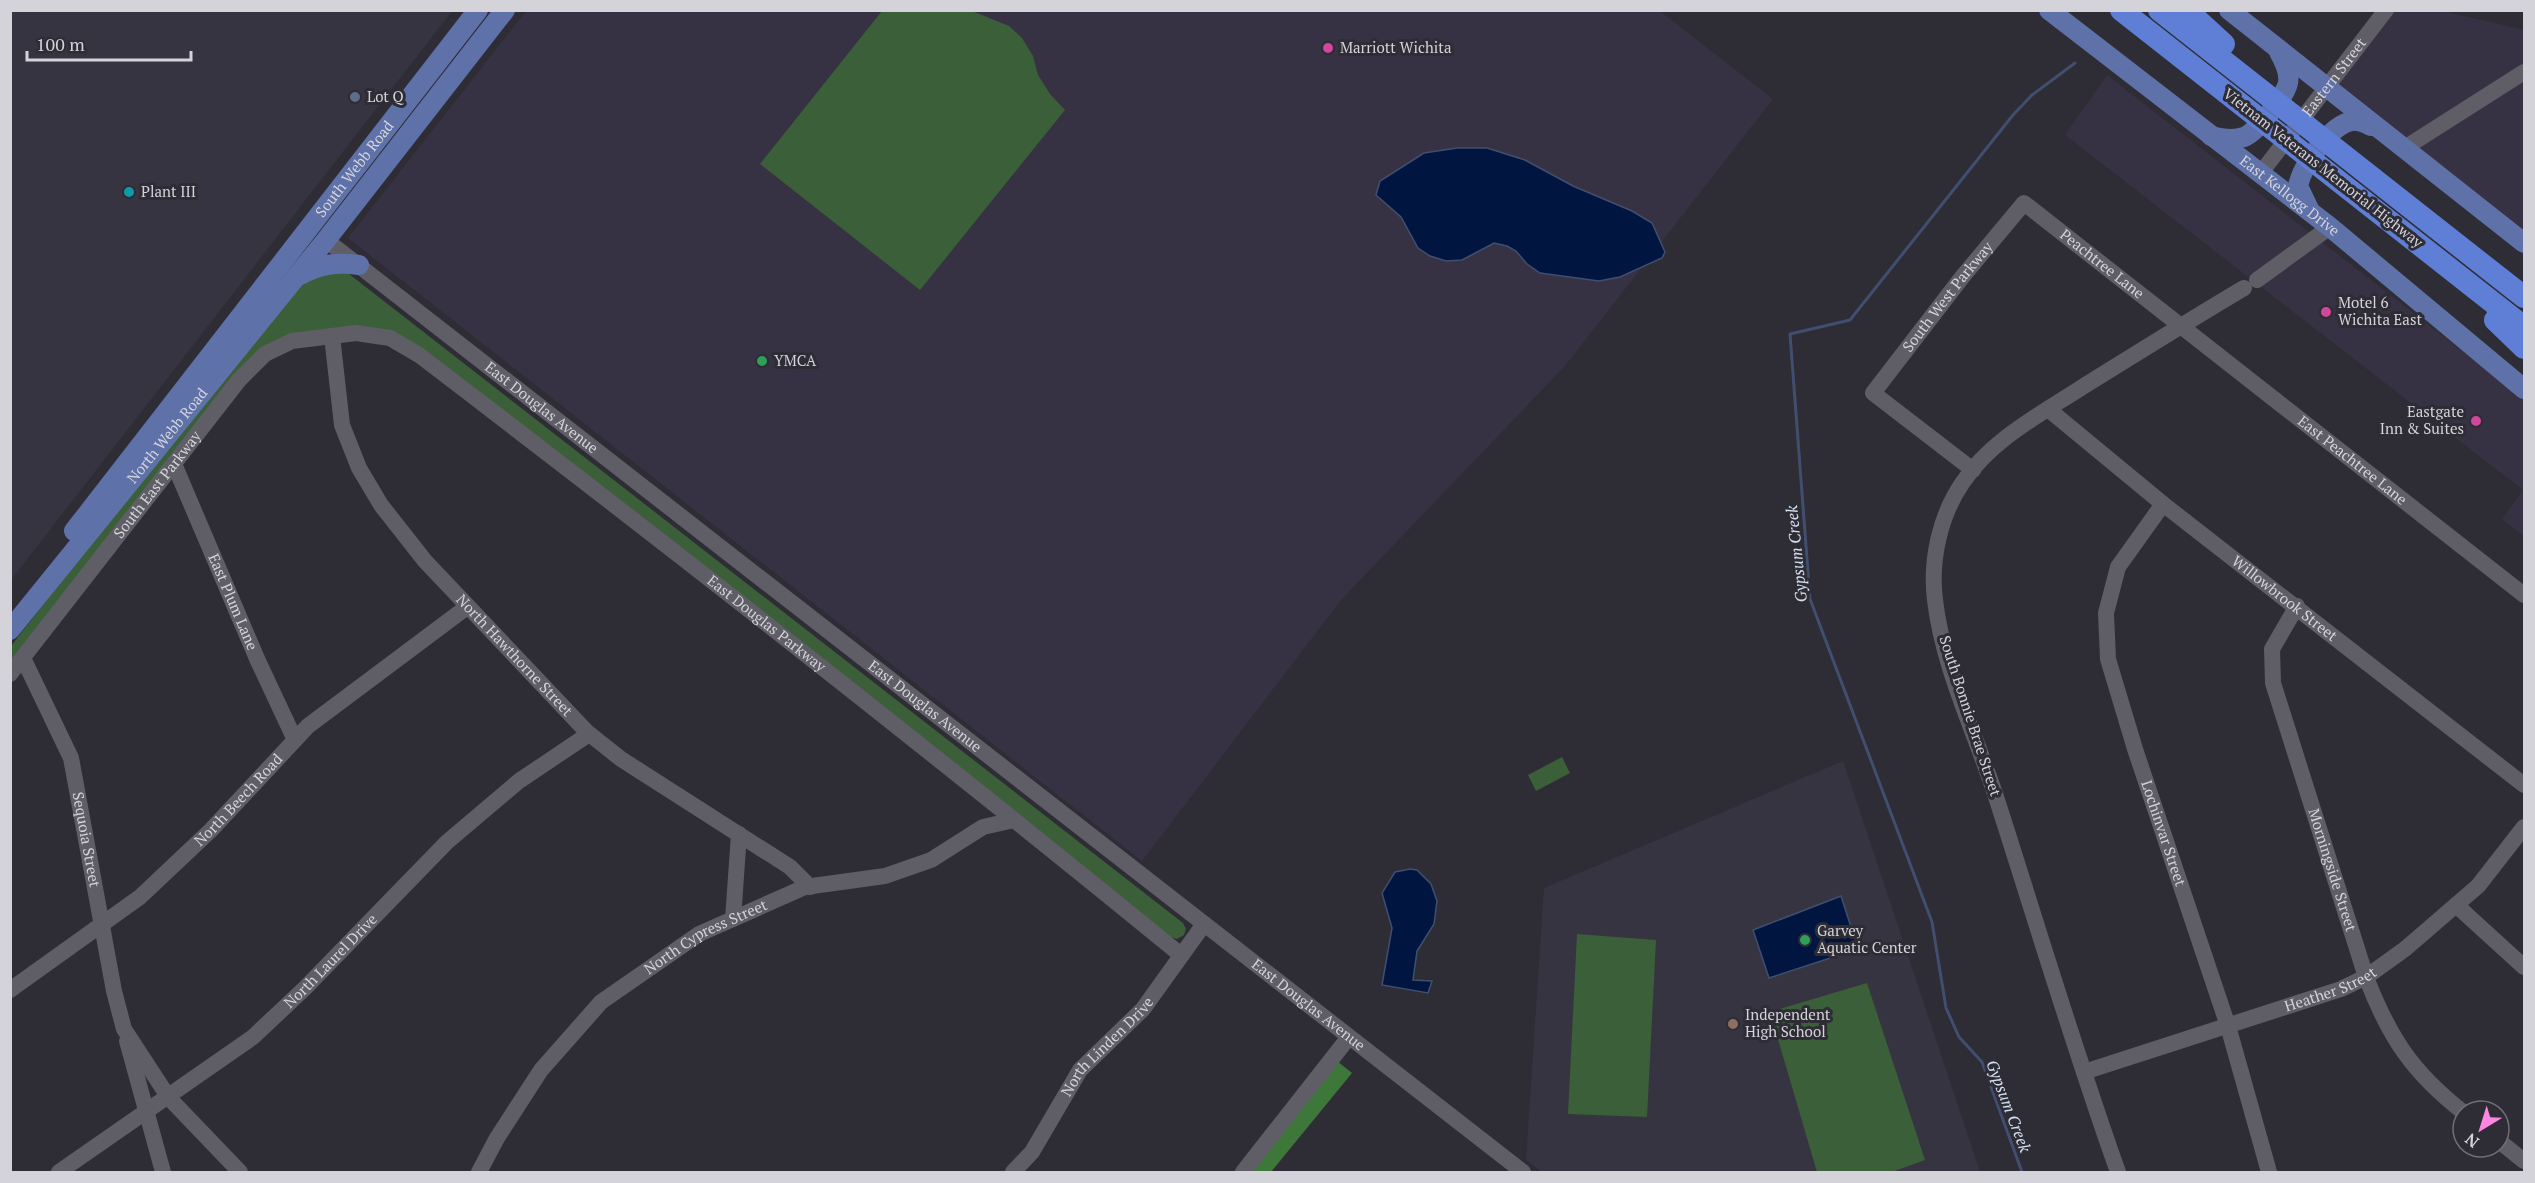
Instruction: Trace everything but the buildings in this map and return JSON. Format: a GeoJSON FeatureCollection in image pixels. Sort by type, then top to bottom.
{"type":"FeatureCollection","features":[{"type":"Feature","properties":{"kind":"highway"},"geometry":{"type":"LineString","coordinates":[[2109,10],[2213,82]]}},
{"type":"Feature","properties":{"kind":"highway","name":"Vietnam Veterans Memorial Highway"},"geometry":{"type":"LineString","coordinates":[[2121,10],[2213,82],[2253,89]]}},
{"type":"Feature","properties":{"kind":"highway","name":"Vietnam Veterans Memorial Highway"},"geometry":{"type":"LineString","coordinates":[[2159,10],[2340,161],[2372,177],[2524,297]]}},
{"type":"Feature","properties":{"kind":"highway"},"geometry":{"type":"LineString","coordinates":[[2187,10],[2253,89]]}},
{"type":"Feature","properties":{"kind":"highway","name":"Vietnam Veterans Memorial Highway"},"geometry":{"type":"LineString","coordinates":[[2340,161],[2370,206],[2524,327]]}},
{"type":"Feature","properties":{"kind":"highway"},"geometry":{"type":"LineString","coordinates":[[2370,206],[2524,348]]}},
{"type":"Feature","properties":{"kind":"highway"},"geometry":{"type":"LineString","coordinates":[[2424,218],[2524,287]]}},
{"type":"Feature","properties":{"kind":"main road","name":"South Webb Road"},"geometry":{"type":"LineString","coordinates":[[297,243],[478,10]]}},
{"type":"Feature","properties":{"kind":"main road","name":"South Webb Road"},"geometry":{"type":"LineString","coordinates":[[326,240],[505,10]]}},
{"type":"Feature","properties":{"kind":"main road","name":"East Kellogg Drive"},"geometry":{"type":"LineString","coordinates":[[2049,10],[2330,227],[2524,389]]}},
{"type":"Feature","properties":{"kind":"main road"},"geometry":{"type":"LineString","coordinates":[[2229,10],[2524,243]]}},
{"type":"Feature","properties":{"kind":"main road"},"geometry":{"type":"LineString","coordinates":[[2211,136],[2225,140],[2246,136],[2254,131],[2284,93],[2289,75],[2277,50]]}},
{"type":"Feature","properties":{"kind":"main road"},"geometry":{"type":"LineString","coordinates":[[2313,214],[2298,186],[2308,161],[2340,126],[2359,121],[2376,128]]}},
{"type":"Feature","properties":{"kind":"main road"},"geometry":{"type":"LineString","coordinates":[[297,243],[307,238],[326,240],[324,232],[329,202]]}},
{"type":"Feature","properties":{"kind":"main road","name":"North Webb Road"},"geometry":{"type":"LineString","coordinates":[[10,630],[326,240]]}},
{"type":"Feature","properties":{"kind":"main road","name":"North Webb Road"},"geometry":{"type":"LineString","coordinates":[[10,614],[297,243]]}},
{"type":"Feature","properties":{"kind":"main road"},"geometry":{"type":"LineString","coordinates":[[295,277],[321,265],[334,263],[359,265]]}},
{"type":"Feature","properties":{"kind":"street","name":"Eastern Street"},"geometry":{"type":"LineString","coordinates":[[2260,174],[2386,10]]}},
{"type":"Feature","properties":{"kind":"street"},"geometry":{"type":"LineString","coordinates":[[2403,149],[2524,72]]}},
{"type":"Feature","properties":{"kind":"street","name":"Peachtree Lane"},"geometry":{"type":"LineString","coordinates":[[2024,203],[2180,326]]}},
{"type":"Feature","properties":{"kind":"street","name":"South West Parkway"},"geometry":{"type":"LineString","coordinates":[[1972,470],[1873,393],[1963,276],[2024,203]]}},
{"type":"Feature","properties":{"kind":"street","name":"South Bonnie Brae Street"},"geometry":{"type":"LineString","coordinates":[[2118,1173],[1996,797],[1948,660],[1935,600],[1935,555],[1945,518],[1962,483],[2007,435],[2251,284],[2330,227]]}},
{"type":"Feature","properties":{"kind":"street","name":"East Douglas Avenue"},"geometry":{"type":"LineString","coordinates":[[326,240],[1522,1172]]}},
{"type":"Feature","properties":{"kind":"street","name":"East Peachtree Lane"},"geometry":{"type":"LineString","coordinates":[[2180,326],[2524,595]]}},
{"type":"Feature","properties":{"kind":"street","name":"East Douglas Parkway"},"geometry":{"type":"LineString","coordinates":[[332,336],[356,333],[390,338],[419,355],[1014,820],[1181,955]]}},
{"type":"Feature","properties":{"kind":"street","name":"South East Parkway"},"geometry":{"type":"LineString","coordinates":[[10,674],[239,380],[265,354],[292,340],[332,336]]}},
{"type":"Feature","properties":{"kind":"street","name":"North Hawthorne Street"},"geometry":{"type":"LineString","coordinates":[[332,336],[342,425],[359,468],[381,505],[425,561],[589,734],[621,759],[790,867],[810,887]]}},
{"type":"Feature","properties":{"kind":"street","name":"Willowbrook Street"},"geometry":{"type":"LineString","coordinates":[[2048,410],[2163,504],[2297,606],[2524,785]]}},
{"type":"Feature","properties":{"kind":"street","name":"East Plum Lane"},"geometry":{"type":"LineString","coordinates":[[174,464],[258,661],[295,740]]}},
{"type":"Feature","properties":{"kind":"street","name":"Lochinvar Street"},"geometry":{"type":"LineString","coordinates":[[2163,504],[2118,567],[2106,613],[2108,659],[2135,749],[2228,1026],[2269,1173]]}},
{"type":"Feature","properties":{"kind":"street","name":"Morningside Street"},"geometry":{"type":"LineString","coordinates":[[2297,606],[2272,649],[2273,683],[2366,977],[2381,1016],[2410,1063],[2451,1101]]}},
{"type":"Feature","properties":{"kind":"street","name":"North Beech Road"},"geometry":{"type":"LineString","coordinates":[[10,990],[103,926],[140,897],[211,830],[308,726],[467,607]]}},
{"type":"Feature","properties":{"kind":"street","name":"Sequoia Street"},"geometry":{"type":"LineString","coordinates":[[23,658],[71,758],[124,1029],[163,1173]]}},
{"type":"Feature","properties":{"kind":"street","name":"North Laurel Drive"},"geometry":{"type":"LineString","coordinates":[[59,1173],[253,1037],[305,988],[447,842],[519,781],[589,734]]}},
{"type":"Feature","properties":{"kind":"street","name":"North Cypress Street"},"geometry":{"type":"LineString","coordinates":[[479,1173],[497,1138],[541,1070],[601,1002],[699,933],[810,887],[885,876],[931,860],[983,827],[1014,820]]}},
{"type":"Feature","properties":{"kind":"street","name":"Heather Street"},"geometry":{"type":"LineString","coordinates":[[2084,1072],[2341,989],[2366,977],[2405,949],[2478,886],[2524,827]]}},
{"type":"Feature","properties":{"kind":"street"},"geometry":{"type":"LineString","coordinates":[[733,919],[740,834]]}},
{"type":"Feature","properties":{"kind":"street"},"geometry":{"type":"LineString","coordinates":[[2456,905],[2524,967]]}},
{"type":"Feature","properties":{"kind":"street","name":"North Linden Drive"},"geometry":{"type":"LineString","coordinates":[[1013,1173],[1032,1152],[1080,1070],[1143,1008],[1204,924]]}},
{"type":"Feature","properties":{"kind":"street","name":"Sequoia Street"},"geometry":{"type":"LineString","coordinates":[[124,1029],[169,1098],[240,1173]]}},
{"type":"Feature","properties":{"kind":"street"},"geometry":{"type":"LineString","coordinates":[[1243,1173],[1349,1037]]}},
{"type":"Feature","properties":{"kind":"street"},"geometry":{"type":"LineString","coordinates":[[2511,1151],[2524,1161]]}},
{"type":"Feature","properties":{"kind":"shaded area"},"geometry":{"type":"Polygon","coordinates":[[[10,11],[452,11],[11,580],[10,11]]]}},
{"type":"Feature","properties":{"kind":"shaded area"},"geometry":{"type":"Polygon","coordinates":[[[526,11],[1660,11],[1773,99],[1565,366],[1341,600],[1142,861],[348,238],[526,11]]]}},
{"type":"Feature","properties":{"kind":"shaded area"},"geometry":{"type":"Polygon","coordinates":[[[2382,11],[2443,11],[2524,30],[2524,237],[2327,83],[2382,11]]]}},
{"type":"Feature","properties":{"kind":"shaded area"},"geometry":{"type":"Polygon","coordinates":[[[2107,75],[2524,399],[2524,536],[2502,519],[2523,490],[2065,135],[2107,75]]]}},
{"type":"Feature","properties":{"kind":"shaded area","name":"Independent High School"},"geometry":{"type":"Polygon","coordinates":[[[1843,761],[1980,1172],[1542,1172],[1526,1160],[1544,888],[1843,761]]]}},
{"type":"Feature","properties":{"kind":"green space"},"geometry":{"type":"Polygon","coordinates":[[[882,11],[972,11],[1009,26],[1022,38],[1033,56],[1038,75],[1050,94],[1065,110],[920,290],[760,164],[882,11]]]}},
{"type":"Feature","properties":{"kind":"green space"},"geometry":{"type":"Polygon","coordinates":[[[344,270],[1183,923],[1186,929],[1184,935],[1177,939],[1171,937],[407,341],[281,341],[11,669],[11,646],[170,442],[301,283],[313,273],[344,270]]]}},
{"type":"Feature","properties":{"kind":"green space"},"geometry":{"type":"Polygon","coordinates":[[[1562,757],[1570,773],[1536,791],[1528,775],[1562,757]]]}},
{"type":"Feature","properties":{"kind":"green space"},"geometry":{"type":"Polygon","coordinates":[[[1577,934],[1656,940],[1647,1117],[1568,1114],[1577,934]]]}},
{"type":"Feature","properties":{"kind":"green space"},"geometry":{"type":"Polygon","coordinates":[[[1867,983],[1925,1160],[1892,1172],[1817,1172],[1770,1012],[1867,983]]]}},
{"type":"Feature","properties":{"kind":"green space"},"geometry":{"type":"Polygon","coordinates":[[[1337,1061],[1352,1073],[1271,1172],[1251,1172],[1337,1061]]]}},
{"type":"Feature","properties":{"kind":"water"},"geometry":{"type":"Polygon","coordinates":[[[1457,148],[1487,148],[1525,160],[1573,186],[1632,211],[1652,223],[1665,252],[1662,258],[1620,277],[1599,281],[1540,273],[1527,264],[1516,251],[1494,243],[1462,260],[1446,261],[1430,256],[1418,248],[1401,217],[1376,195],[1380,181],[1424,153],[1457,148]]]}},
{"type":"Feature","properties":{"kind":"water"},"geometry":{"type":"Polygon","coordinates":[[[1417,870],[1431,884],[1437,901],[1434,924],[1417,951],[1413,980],[1432,981],[1428,993],[1382,985],[1392,928],[1382,893],[1395,872],[1417,870]]]}},
{"type":"Feature","properties":{"kind":"water","name":"Garvey Aquatic Center"},"geometry":{"type":"Polygon","coordinates":[[[1841,896],[1858,949],[1769,978],[1753,930],[1841,896]]]}},
{"type":"Feature","properties":{"kind":"waterway","name":"Gypsum Creek"},"geometry":{"type":"LineString","coordinates":[[2022,1172],[1982,1062],[1959,1037],[1946,1008],[1932,922],[1810,599],[1790,334],[1850,320],[2013,115],[2032,95],[2075,63]]}},
{"type":"Feature","properties":{"kind":"place","name":"Marriott Wichita"},"geometry":{"type":"Point","coordinates":[1328,48]}},
{"type":"Feature","properties":{"kind":"place","name":"Lot Q"},"geometry":{"type":"Point","coordinates":[355,97]}},
{"type":"Feature","properties":{"kind":"place","name":"Plant III"},"geometry":{"type":"Point","coordinates":[129,192]}},
{"type":"Feature","properties":{"kind":"place","name":"Motel 6 Wichita East"},"geometry":{"type":"Point","coordinates":[2326,312]}},
{"type":"Feature","properties":{"kind":"place","name":"YMCA"},"geometry":{"type":"Point","coordinates":[762,361]}},
{"type":"Feature","properties":{"kind":"place","name":"Eastgate Inn & Suites"},"geometry":{"type":"Point","coordinates":[2476,421]}},
{"type":"Feature","properties":{"kind":"place","name":"Garvey Aquatic Center"},"geometry":{"type":"Point","coordinates":[1805,940]}},
{"type":"Feature","properties":{"kind":"place","name":"Independent High School"},"geometry":{"type":"Point","coordinates":[1733,1024]}}]}
